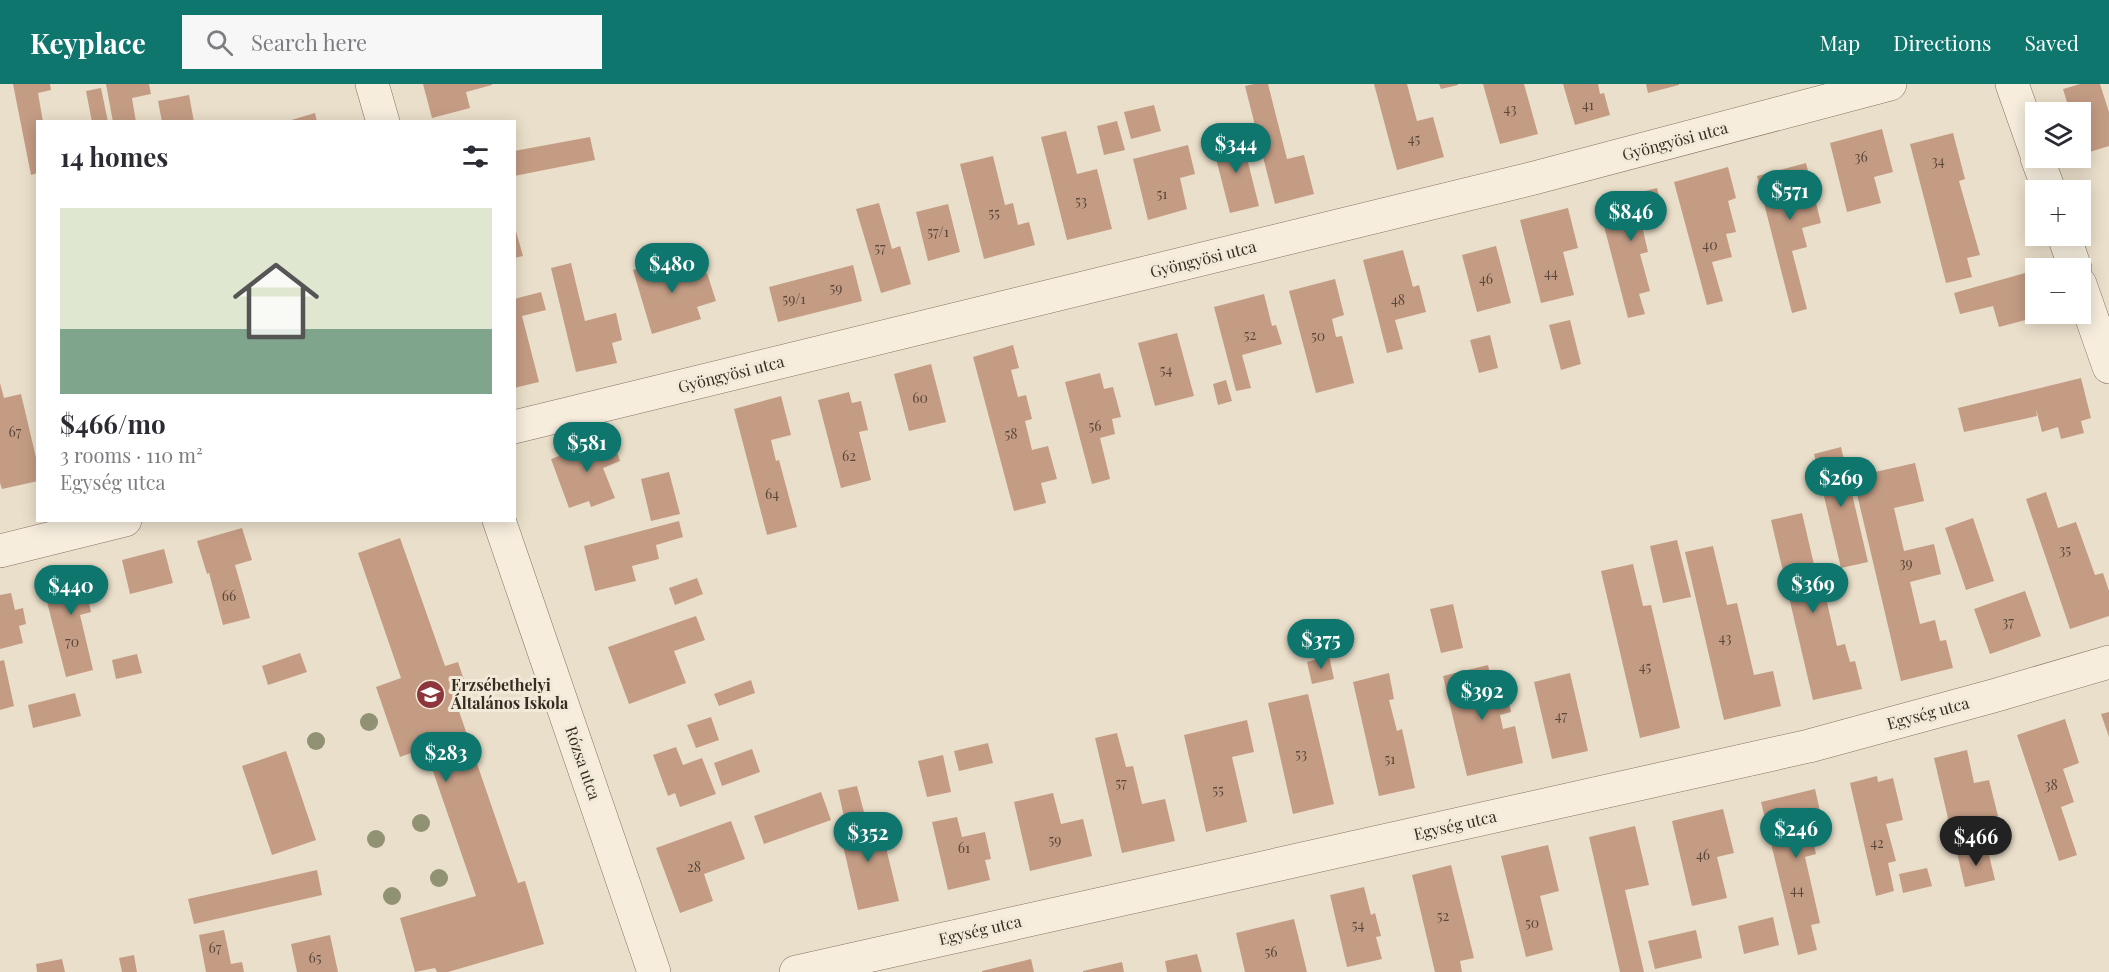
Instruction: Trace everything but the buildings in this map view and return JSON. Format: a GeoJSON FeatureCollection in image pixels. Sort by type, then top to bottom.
{"type":"FeatureCollection","features":[{"type":"Feature","properties":{"kind":"street"},"geometry":{"type":"LineString","coordinates":[[372,84],[382,120]]}},
{"type":"Feature","properties":{"kind":"street","name":"Gyöngyösi utca"},"geometry":{"type":"LineString","coordinates":[[516,427],[1534,178],[1890,84]]}},
{"type":"Feature","properties":{"kind":"street"},"geometry":{"type":"LineString","coordinates":[[2012,84],[2025,121]]}},
{"type":"Feature","properties":{"kind":"street"},"geometry":{"type":"LineString","coordinates":[[2091,315],[2109,367]]}},
{"type":"Feature","properties":{"kind":"street"},"geometry":{"type":"LineString","coordinates":[[0,551],[117,522]]}},
{"type":"Feature","properties":{"kind":"street","name":"Rózsa utca"},"geometry":{"type":"LineString","coordinates":[[500,522],[654,972]]}},
{"type":"Feature","properties":{"kind":"street","name":"Egység utca"},"geometry":{"type":"LineString","coordinates":[[796,972],[1809,746],[2109,662]]}},
{"type":"Feature","properties":{"kind":"place","name":"Erzsébethelyi Általános Iskola"},"geometry":{"type":"Point","coordinates":[430,694]}}]}
